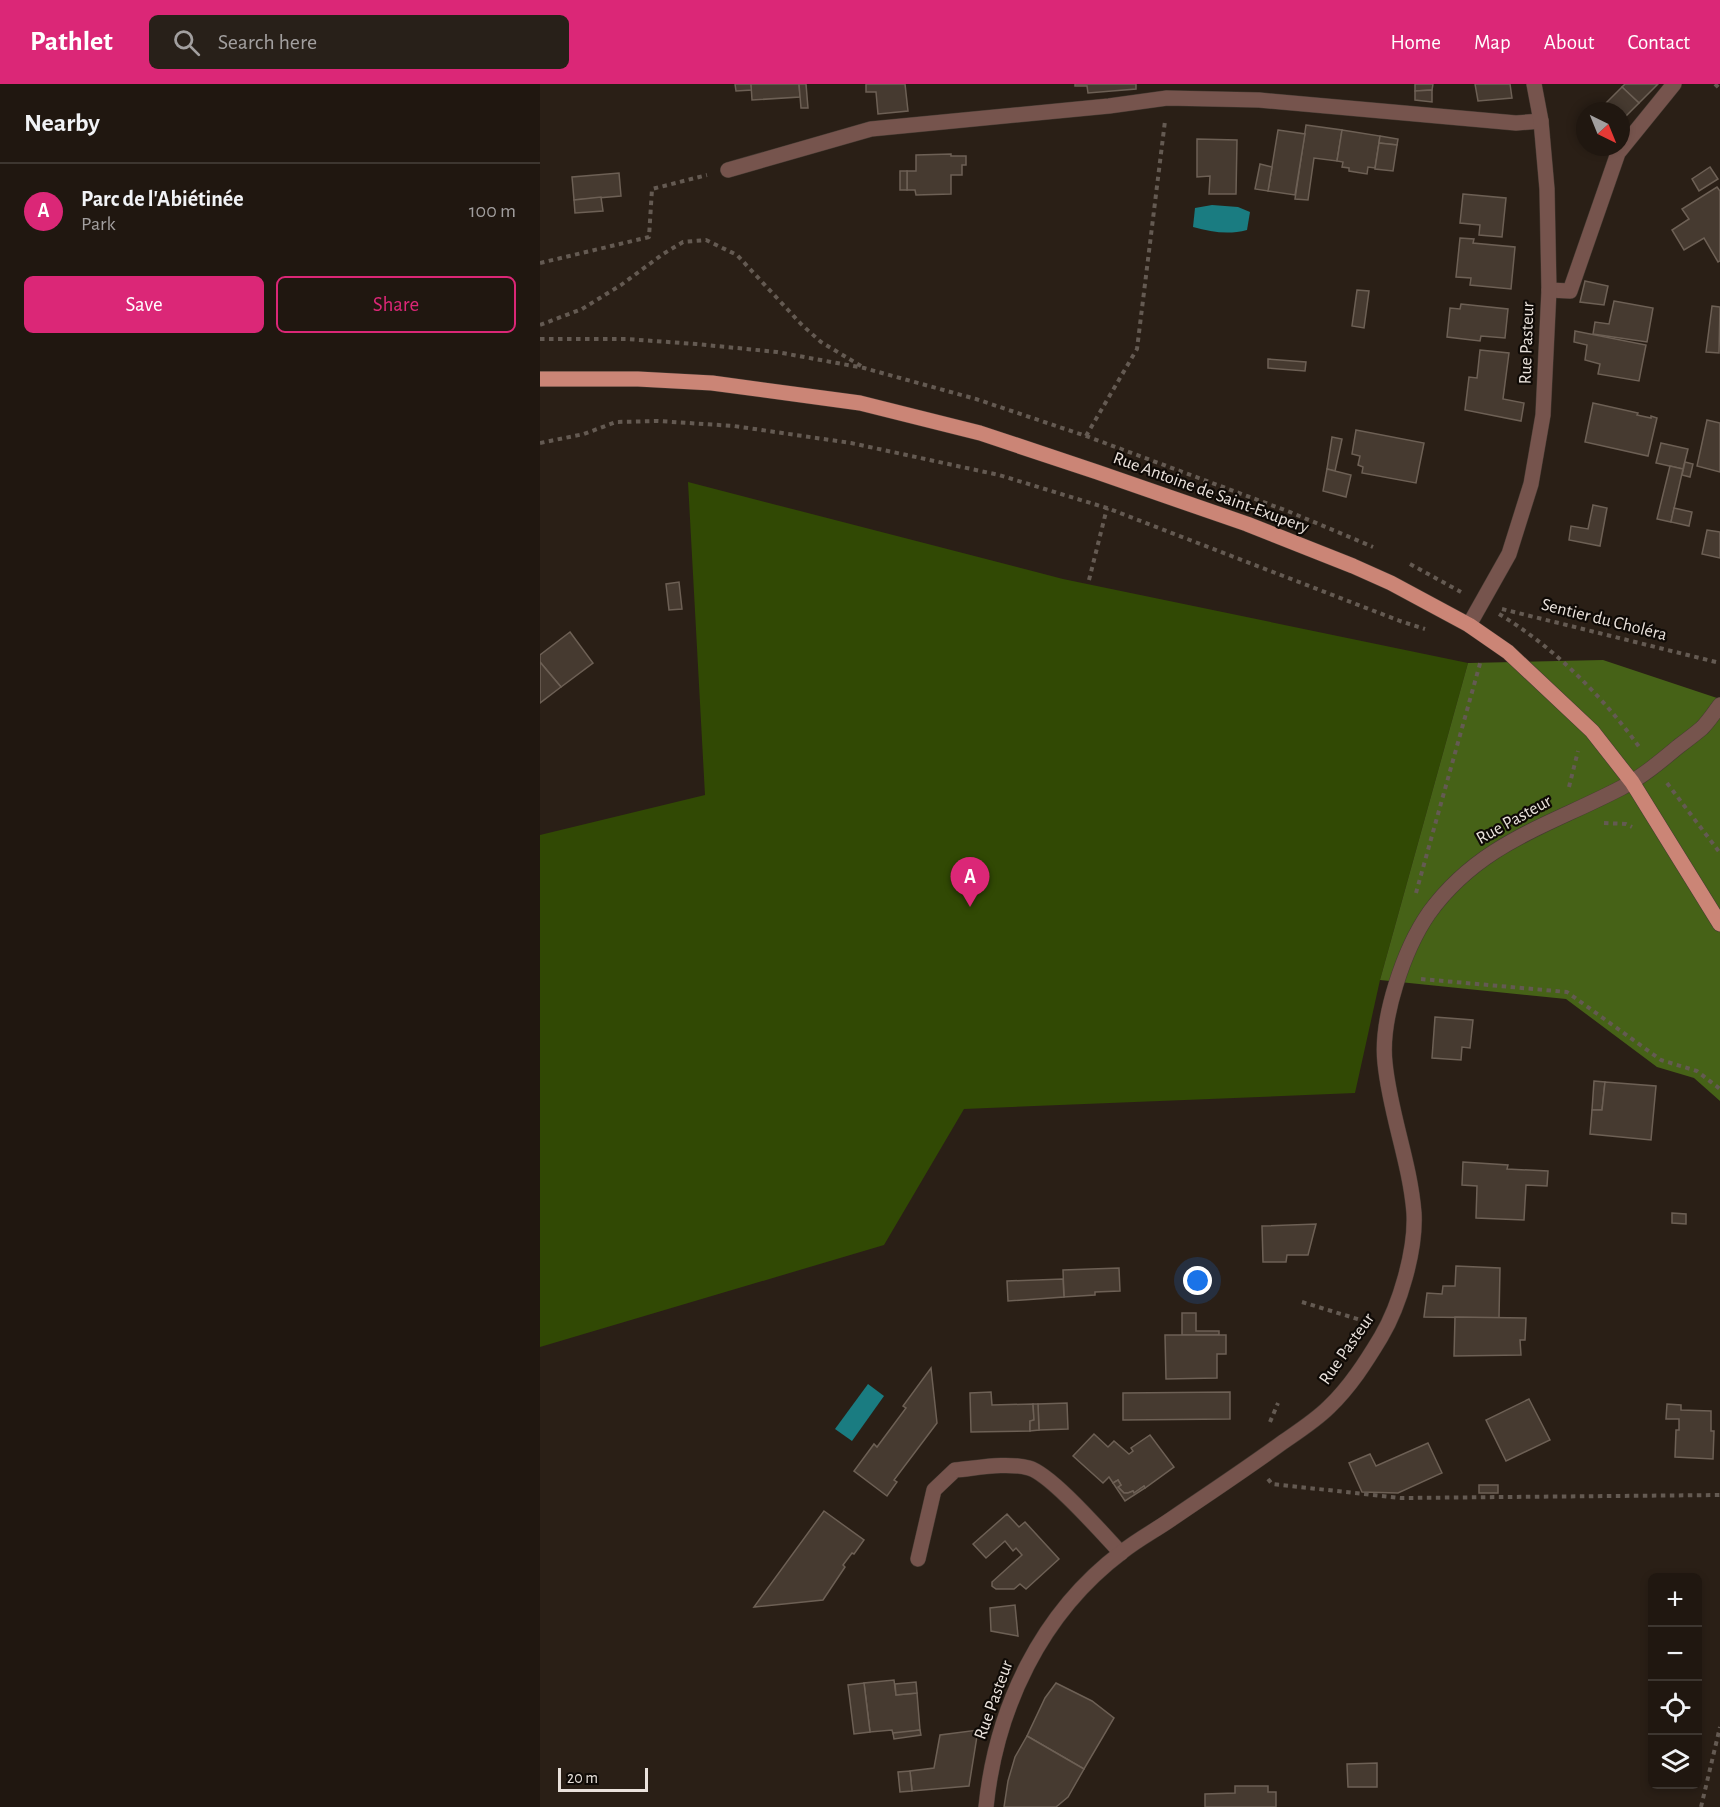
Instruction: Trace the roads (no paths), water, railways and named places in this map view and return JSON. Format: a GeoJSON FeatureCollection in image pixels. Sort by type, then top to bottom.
{"type":"FeatureCollection","features":[{"type":"Feature","properties":{"kind":"main road","name":"Rue Antoine de Saint-Exupery"},"geometry":{"type":"LineString","coordinates":[[540,379],[638,379],[712,383],[860,403],[980,433],[1247,524],[1382,579],[1469,625],[1508,652],[1592,731],[1632,782],[1720,924]]}},
{"type":"Feature","properties":{"kind":"street","name":"Rue Pasteur"},"geometry":{"type":"LineString","coordinates":[[1469,625],[1509,554],[1531,484],[1543,415],[1549,290],[1547,189],[1541,121],[1534,84]]}},
{"type":"Feature","properties":{"kind":"street"},"geometry":{"type":"LineString","coordinates":[[1549,290],[1570,291],[1618,153],[1674,84]]}},
{"type":"Feature","properties":{"kind":"street"},"geometry":{"type":"LineString","coordinates":[[728,170],[871,129],[1109,106],[1167,98],[1259,100],[1505,122],[1541,121]]}},
{"type":"Feature","properties":{"kind":"street","name":"Rue Pasteur"},"geometry":{"type":"LineString","coordinates":[[986,1807],[988,1786],[999,1738],[1015,1689],[1052,1623],[1070,1601],[1121,1553],[1256,1462],[1328,1408],[1363,1366],[1393,1316],[1408,1267],[1414,1227],[1410,1184],[1384,1061],[1386,1024],[1399,977],[1418,931],[1456,881],[1491,853],[1511,840],[1632,782],[1704,726],[1720,705]]}},
{"type":"Feature","properties":{"kind":"street"},"geometry":{"type":"LineString","coordinates":[[918,1559],[934,1490],[955,1470],[1014,1466],[1031,1469],[1045,1477],[1106,1535],[1121,1553]]}},
{"type":"Feature","properties":{"kind":"water"},"geometry":{"type":"Polygon","coordinates":[[[1212,205],[1238,207],[1250,212],[1247,230],[1220,232],[1193,227],[1195,208],[1212,205]]]}},
{"type":"Feature","properties":{"kind":"water"},"geometry":{"type":"Polygon","coordinates":[[[868,1384],[884,1396],[852,1441],[835,1429],[868,1384]]]}},
{"type":"Feature","properties":{"kind":"place","name":"Parc de l'Abiétinée"},"geometry":{"type":"Point","coordinates":[970,907]}}]}
